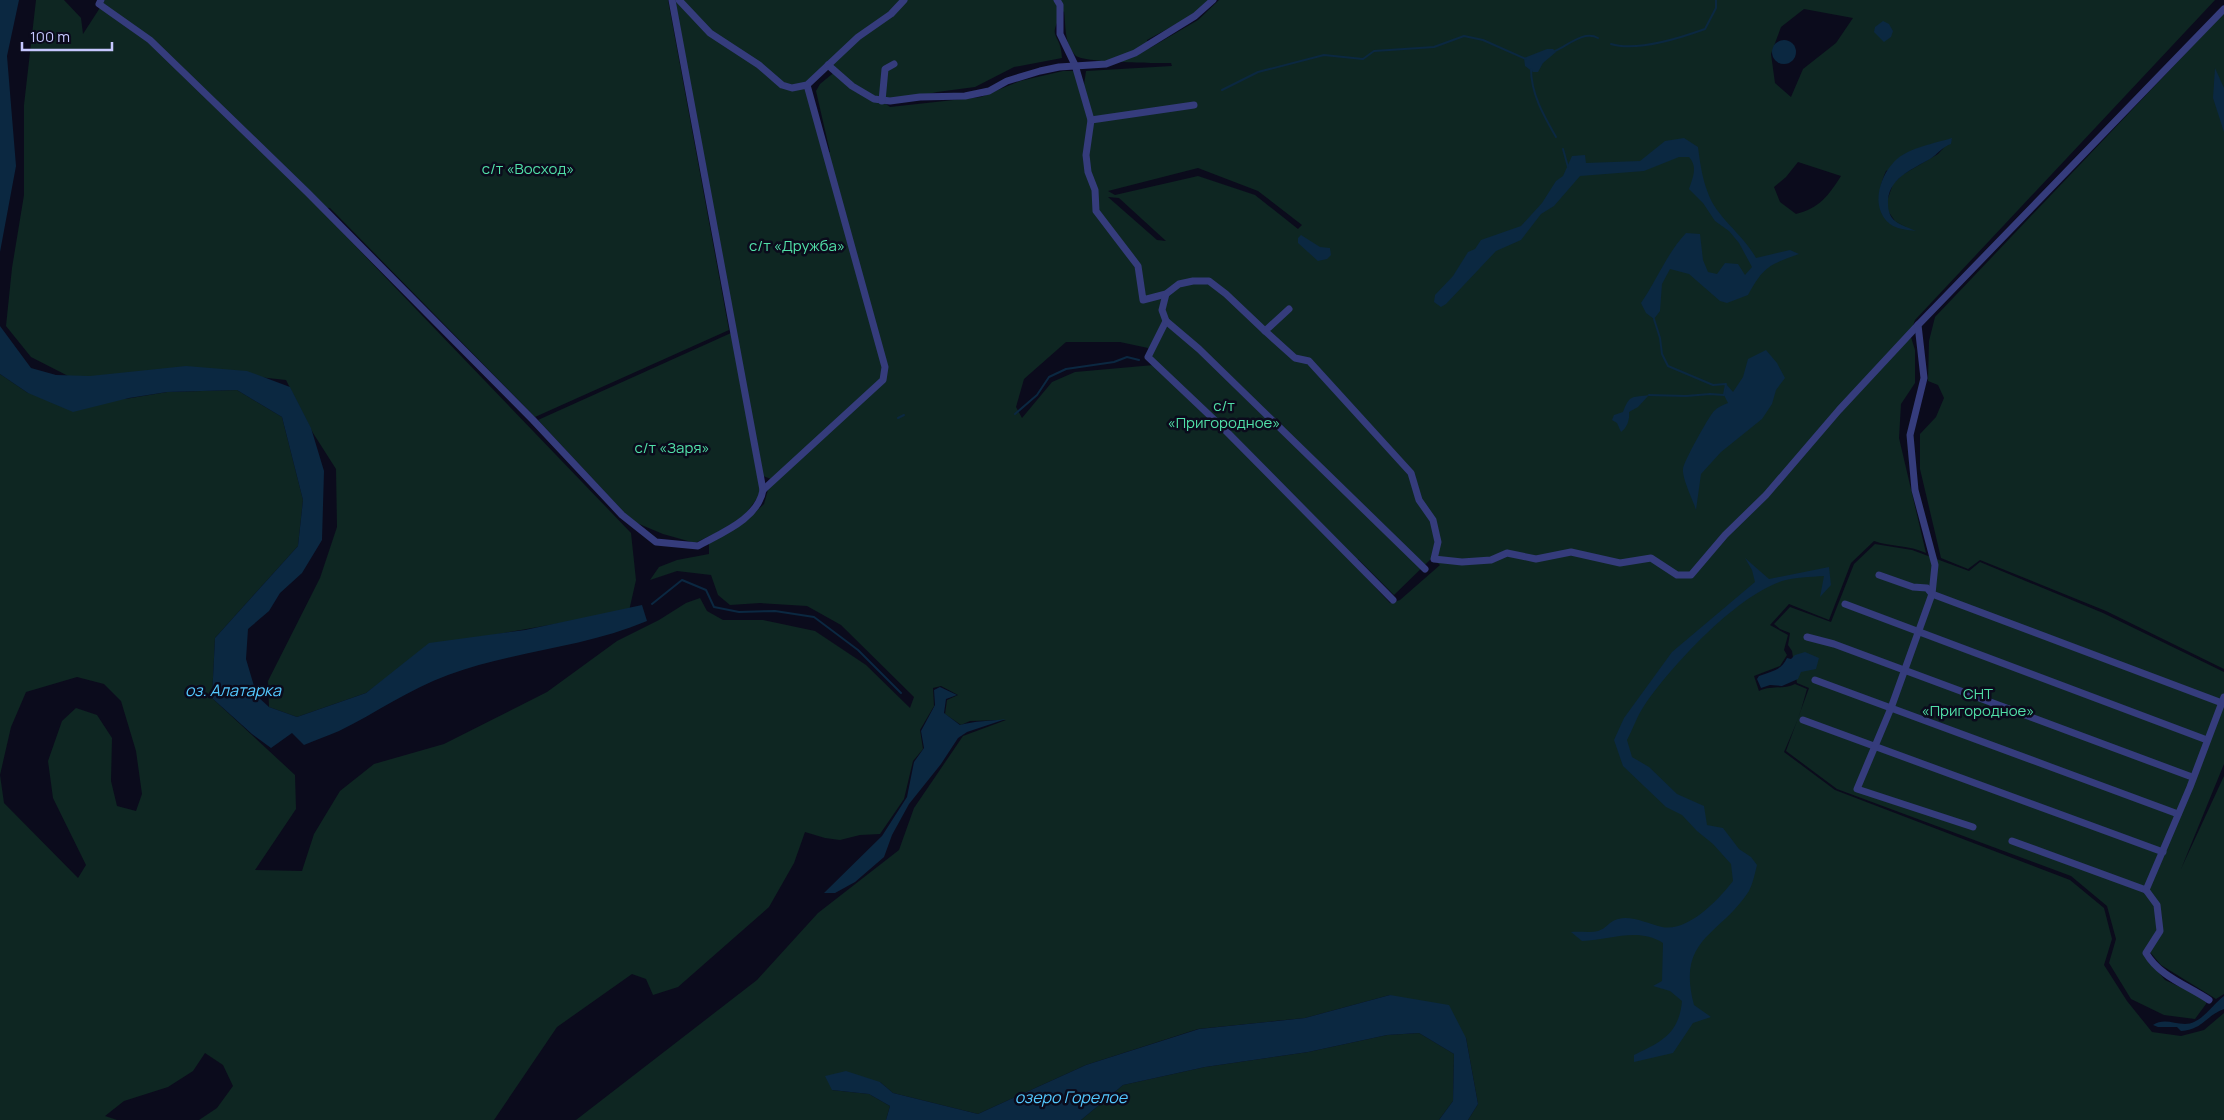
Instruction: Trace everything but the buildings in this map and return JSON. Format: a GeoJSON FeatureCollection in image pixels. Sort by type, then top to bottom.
{"type":"FeatureCollection","features":[{"type":"Feature","properties":{"kind":"street"},"geometry":{"type":"LineString","coordinates":[[101,0],[99,4],[150,40],[308,193],[533,420],[631,523],[656,542],[698,546],[746,518],[762,497],[763,490],[672,0]]}},
{"type":"Feature","properties":{"kind":"street"},"geometry":{"type":"LineString","coordinates":[[680,0],[710,33],[759,65],[782,84],[792,88],[808,85],[858,37],[890,14],[904,0]]}},
{"type":"Feature","properties":{"kind":"street"},"geometry":{"type":"LineString","coordinates":[[1057,0],[1060,5],[1060,34],[1075,65],[1091,120],[1086,155],[1088,172],[1095,190],[1096,211],[1138,266],[1143,300],[1166,294],[1179,284],[1193,281],[1209,281],[1226,294],[1295,358],[1309,361],[1411,474],[1419,500],[1433,520],[1438,542],[1434,559],[1462,562],[1491,560],[1507,553],[1536,559],[1571,552],[1620,563],[1651,558],[1677,575],[1691,575],[1725,535],[1766,495],[1839,410],[1918,325],[2224,9]]}},
{"type":"Feature","properties":{"kind":"street"},"geometry":{"type":"LineString","coordinates":[[828,65],[852,86],[874,99],[882,101],[920,97],[965,96],[989,91],[1007,82],[1040,71],[1075,65],[1106,64],[1135,53],[1195,16],[1213,0]]}},
{"type":"Feature","properties":{"kind":"street"},"geometry":{"type":"LineString","coordinates":[[882,101],[885,69],[894,64]]}},
{"type":"Feature","properties":{"kind":"street"},"geometry":{"type":"LineString","coordinates":[[763,490],[883,380],[885,367],[808,85]]}},
{"type":"Feature","properties":{"kind":"street"},"geometry":{"type":"LineString","coordinates":[[1091,120],[1194,105]]}},
{"type":"Feature","properties":{"kind":"street"},"geometry":{"type":"LineString","coordinates":[[1166,294],[1162,310],[1166,321],[1199,349],[1425,569]]}},
{"type":"Feature","properties":{"kind":"street"},"geometry":{"type":"LineString","coordinates":[[1265,331],[1289,309]]}},
{"type":"Feature","properties":{"kind":"street"},"geometry":{"type":"LineString","coordinates":[[1166,321],[1148,357],[1224,429],[1393,600]]}},
{"type":"Feature","properties":{"kind":"street"},"geometry":{"type":"LineString","coordinates":[[1918,325],[1924,378],[1910,435],[1915,490],[1935,565],[1932,594],[1876,746],[1857,789],[1973,827]]}},
{"type":"Feature","properties":{"kind":"street"},"geometry":{"type":"LineString","coordinates":[[1879,575],[1913,588],[1927,588],[1932,594],[2223,700],[2146,890]]}},
{"type":"Feature","properties":{"kind":"street"},"geometry":{"type":"LineString","coordinates":[[1844,604],[2207,740]]}},
{"type":"Feature","properties":{"kind":"street"},"geometry":{"type":"LineString","coordinates":[[1807,637],[1834,644],[2192,777]]}},
{"type":"Feature","properties":{"kind":"street"},"geometry":{"type":"LineString","coordinates":[[1815,680],[2178,814]]}},
{"type":"Feature","properties":{"kind":"street"},"geometry":{"type":"LineString","coordinates":[[1803,720],[2162,852]]}},
{"type":"Feature","properties":{"kind":"street"},"geometry":{"type":"LineString","coordinates":[[2012,841],[2146,890],[2157,905],[2160,931],[2146,953],[2150,960],[2168,978],[2188,986],[2209,1000]]}},
{"type":"Feature","properties":{"kind":"green space","name":"с/т «Восход»"},"geometry":{"type":"Polygon","coordinates":[[[36,0],[64,0],[81,18],[83,34],[105,0],[668,0],[729,330],[535,417],[330,208],[318,207],[631,533],[636,580],[629,611],[430,646],[366,693],[297,717],[269,707],[268,681],[320,578],[337,527],[336,469],[313,433],[286,380],[221,373],[76,380],[31,357],[6,326],[12,268],[24,195],[24,105],[36,0]]]}},
{"type":"Feature","properties":{"kind":"green space"},"geometry":{"type":"Polygon","coordinates":[[[674,0],[1209,0],[1193,15],[1147,40],[1150,48],[1198,20],[1219,0],[2215,0],[1915,320],[1910,334],[1915,350],[1915,383],[1901,404],[1899,438],[1926,553],[1874,541],[1851,563],[1829,620],[1789,604],[1770,625],[1788,635],[1784,650],[1787,655],[1780,666],[1754,676],[1759,691],[1795,684],[1807,689],[1799,717],[1784,752],[1835,790],[2070,880],[2104,908],[2112,939],[2104,965],[2127,1001],[2152,1032],[2181,1036],[2204,1030],[2224,1013],[2224,1120],[1468,1120],[1478,1104],[1466,1038],[1390,995],[1305,1018],[1198,1029],[1086,1065],[978,1114],[893,1093],[880,1082],[832,1090],[869,1094],[890,1106],[886,1120],[576,1120],[757,980],[818,913],[899,850],[914,808],[963,736],[1006,720],[970,721],[961,725],[945,714],[947,700],[958,695],[941,686],[933,688],[934,706],[920,730],[923,749],[913,761],[904,799],[880,834],[860,835],[840,840],[805,832],[794,863],[769,907],[678,987],[653,995],[646,979],[632,974],[557,1027],[494,1120],[199,1120],[217,1108],[233,1086],[223,1065],[205,1053],[193,1071],[168,1087],[124,1101],[105,1116],[117,1120],[0,1120],[0,775],[0,374],[28,393],[125,399],[167,392],[237,390],[282,417],[303,500],[298,546],[215,638],[212,698],[295,775],[296,809],[255,870],[302,871],[314,834],[340,791],[374,764],[444,744],[547,692],[617,641],[659,620],[686,603],[700,598],[707,611],[723,620],[763,620],[815,631],[866,665],[910,708],[914,697],[841,625],[807,606],[760,603],[730,605],[718,595],[711,575],[677,571],[650,580],[659,567],[677,560],[709,554],[709,543],[747,520],[764,504],[771,479],[763,476],[674,0]],[[1804,9],[1781,27],[1771,54],[1775,83],[1791,97],[1803,69],[1836,43],[1853,18],[1804,9]],[[1064,11],[1055,31],[1062,58],[1014,67],[975,87],[937,92],[886,104],[890,107],[981,97],[1020,81],[1063,71],[1074,71],[1082,99],[1086,71],[1172,66],[1171,63],[1120,62],[1080,58],[1075,55],[1069,45],[1064,11]],[[828,61],[805,84],[825,154],[830,152],[816,91],[820,84],[837,70],[828,61]],[[1952,139],[1886,171],[1880,192],[1882,214],[1895,221],[1888,211],[1888,198],[1893,184],[1902,175],[1938,154],[1952,139]],[[1798,162],[1786,177],[1774,187],[1780,202],[1796,214],[1817,205],[1823,200],[1841,176],[1798,162]],[[1198,168],[1108,191],[1115,195],[1198,176],[1255,195],[1298,229],[1302,225],[1258,191],[1198,168]],[[1108,197],[1157,240],[1166,241],[1119,198],[1108,197]],[[1066,342],[1024,379],[1016,407],[1022,418],[1052,382],[1075,372],[1154,365],[1148,348],[1120,342],[1066,342]],[[1432,558],[1394,595],[1358,559],[1349,559],[1390,603],[1400,600],[1440,565],[1432,558]],[[77,677],[26,692],[11,727],[0,775],[4,803],[78,878],[86,865],[53,798],[48,761],[62,721],[76,708],[97,715],[112,738],[111,781],[117,806],[136,811],[142,794],[136,751],[121,701],[104,684],[77,677]]]}},
{"type":"Feature","properties":{"kind":"green space"},"geometry":{"type":"Polygon","coordinates":[[[2224,13],[2224,669],[2106,611],[1980,560],[1968,569],[1941,558],[1920,469],[1920,434],[1936,417],[1944,398],[1938,385],[1928,381],[1929,341],[1935,317],[2224,13]]]}},
{"type":"Feature","properties":{"kind":"green space","name":"с/т «Заря»"},"geometry":{"type":"Polygon","coordinates":[[[731,333],[761,493],[744,516],[695,543],[663,534],[632,521],[538,420],[731,333]]]}},
{"type":"Feature","properties":{"kind":"green space","name":"СНТ «Пригородное»"},"geometry":{"type":"Polygon","coordinates":[[[1875,544],[1912,550],[1969,571],[1980,562],[2103,613],[2224,672],[2224,764],[2181,869],[2224,776],[2224,994],[2216,999],[2161,965],[2150,952],[2144,955],[2165,980],[2206,999],[2206,1004],[2195,1019],[2164,1015],[2131,999],[2109,963],[2116,939],[2107,906],[2071,876],[1837,789],[1786,751],[1809,688],[1797,683],[1792,651],[1788,645],[1790,633],[1774,624],[1790,607],[1831,622],[1854,564],[1875,544]]]}},
{"type":"Feature","properties":{"kind":"green space"},"geometry":{"type":"Polygon","coordinates":[[[1419,1033],[1454,1054],[1453,1101],[1439,1120],[1081,1120],[1123,1085],[1205,1067],[1308,1052],[1387,1035],[1419,1033]]]}},
{"type":"Feature","properties":{"kind":"water"},"geometry":{"type":"Polygon","coordinates":[[[0,0],[19,0],[7,56],[16,166],[0,252],[0,0]]]}},
{"type":"Feature","properties":{"kind":"water"},"geometry":{"type":"Polygon","coordinates":[[[1883,21],[1889,24],[1893,31],[1891,37],[1884,42],[1874,32],[1875,27],[1883,21]]]}},
{"type":"Feature","properties":{"kind":"water"},"geometry":{"type":"Polygon","coordinates":[[[1779,40],[1789,40],[1796,47],[1796,57],[1789,64],[1779,64],[1772,57],[1772,47],[1779,40]]]}},
{"type":"Feature","properties":{"kind":"water"},"geometry":{"type":"Polygon","coordinates":[[[1547,49],[1553,49],[1556,52],[1543,63],[1538,72],[1533,72],[1525,66],[1524,58],[1547,49]]]}},
{"type":"Feature","properties":{"kind":"water"},"geometry":{"type":"Polygon","coordinates":[[[2215,68],[2224,88],[2224,132],[2213,98],[2215,68]]]}},
{"type":"Feature","properties":{"kind":"water"},"geometry":{"type":"Polygon","coordinates":[[[1684,138],[1698,147],[1704,182],[1712,202],[1723,218],[1751,249],[1756,258],[1790,250],[1799,254],[1774,264],[1763,272],[1748,295],[1727,303],[1720,301],[1689,274],[1670,269],[1662,284],[1660,311],[1654,319],[1646,313],[1641,303],[1673,249],[1686,233],[1700,234],[1703,260],[1708,272],[1717,274],[1725,263],[1738,264],[1745,275],[1752,267],[1739,243],[1729,231],[1715,221],[1703,203],[1689,189],[1694,172],[1692,161],[1689,157],[1679,157],[1644,171],[1580,176],[1554,206],[1541,214],[1521,240],[1496,251],[1446,304],[1441,307],[1434,302],[1435,295],[1453,276],[1468,252],[1475,249],[1481,240],[1521,226],[1542,203],[1556,181],[1563,176],[1572,156],[1585,155],[1586,163],[1640,161],[1665,141],[1684,138]]]}},
{"type":"Feature","properties":{"kind":"water"},"geometry":{"type":"Polygon","coordinates":[[[1952,138],[1951,144],[1901,176],[1891,188],[1888,204],[1893,219],[1897,223],[1916,231],[1899,228],[1890,224],[1880,209],[1879,191],[1891,165],[1908,152],[1952,138]]]}},
{"type":"Feature","properties":{"kind":"water"},"geometry":{"type":"Polygon","coordinates":[[[1301,235],[1320,247],[1330,248],[1331,255],[1327,259],[1318,261],[1298,243],[1298,238],[1301,235]]]}},
{"type":"Feature","properties":{"kind":"water","name":"оз. Алатарка"},"geometry":{"type":"Polygon","coordinates":[[[0,326],[31,368],[56,375],[90,376],[186,366],[247,371],[290,387],[311,428],[324,471],[322,540],[302,573],[280,593],[269,611],[248,629],[246,659],[257,696],[269,707],[297,717],[366,693],[429,643],[525,630],[642,605],[647,621],[573,644],[498,660],[448,675],[406,694],[335,733],[304,745],[292,733],[271,748],[252,734],[212,698],[215,638],[298,546],[303,500],[282,417],[237,390],[167,392],[129,398],[73,412],[28,393],[0,374],[0,326]]]}},
{"type":"Feature","properties":{"kind":"water"},"geometry":{"type":"Polygon","coordinates":[[[1766,350],[1777,363],[1785,378],[1776,390],[1772,404],[1762,419],[1721,452],[1701,474],[1696,510],[1684,478],[1684,465],[1711,415],[1717,408],[1728,403],[1724,395],[1726,384],[1733,392],[1743,377],[1748,359],[1766,350]]]}},
{"type":"Feature","properties":{"kind":"water"},"geometry":{"type":"Polygon","coordinates":[[[1649,395],[1638,407],[1629,412],[1628,423],[1621,432],[1617,423],[1612,420],[1614,415],[1623,412],[1630,399],[1649,395]]]}},
{"type":"Feature","properties":{"kind":"water"},"geometry":{"type":"Polygon","coordinates":[[[1745,558],[1769,579],[1829,567],[1831,585],[1820,597],[1824,576],[1792,579],[1764,589],[1745,601],[1706,634],[1670,672],[1642,710],[1627,740],[1632,757],[1649,767],[1677,794],[1704,806],[1707,825],[1723,828],[1739,849],[1751,857],[1757,865],[1749,891],[1738,906],[1704,940],[1696,951],[1691,965],[1690,983],[1694,1005],[1711,1017],[1693,1023],[1673,1053],[1634,1062],[1634,1055],[1667,1036],[1677,1022],[1680,1012],[1682,1001],[1670,991],[1653,986],[1662,981],[1663,943],[1654,938],[1634,935],[1582,941],[1571,932],[1598,931],[1615,920],[1625,918],[1662,927],[1683,924],[1712,905],[1733,881],[1731,864],[1713,844],[1682,815],[1666,807],[1623,766],[1614,740],[1624,718],[1672,652],[1755,582],[1752,570],[1745,558]]]}},
{"type":"Feature","properties":{"kind":"water"},"geometry":{"type":"Polygon","coordinates":[[[1805,652],[1819,658],[1816,669],[1801,672],[1798,679],[1782,686],[1770,685],[1761,688],[1757,679],[1759,676],[1779,668],[1787,658],[1791,659],[1795,655],[1805,652]]]}},
{"type":"Feature","properties":{"kind":"water"},"geometry":{"type":"Polygon","coordinates":[[[940,687],[957,695],[946,699],[944,713],[960,725],[1006,719],[967,732],[958,738],[941,764],[909,804],[892,835],[884,857],[855,882],[835,893],[824,893],[882,836],[907,797],[914,762],[924,748],[921,731],[935,705],[934,690],[940,687]]]}},
{"type":"Feature","properties":{"kind":"water","name":"озеро Горелое"},"geometry":{"type":"Polygon","coordinates":[[[1390,995],[1449,1005],[1466,1038],[1478,1104],[1468,1120],[1439,1120],[1453,1101],[1454,1054],[1419,1033],[1387,1035],[1308,1052],[1205,1067],[1123,1085],[1081,1120],[886,1120],[890,1106],[869,1094],[832,1090],[825,1076],[846,1071],[880,1082],[893,1093],[978,1114],[1086,1065],[1199,1029],[1305,1018],[1390,995]]]}},
{"type":"Feature","properties":{"kind":"water"},"geometry":{"type":"Polygon","coordinates":[[[2224,996],[2224,1009],[2212,1015],[2195,1028],[2181,1031],[2177,1027],[2158,1027],[2153,1025],[2161,1022],[2185,1024],[2196,1021],[2224,996]]]}},
{"type":"Feature","properties":{"kind":"waterway"},"geometry":{"type":"LineString","coordinates":[[1611,44],[1621,46],[1646,45],[1671,40],[1705,29],[1716,8],[1716,0]]}},
{"type":"Feature","properties":{"kind":"waterway"},"geometry":{"type":"LineString","coordinates":[[1222,90],[1258,72],[1324,55],[1363,59],[1374,51],[1434,47],[1464,36],[1483,40],[1526,59]]}},
{"type":"Feature","properties":{"kind":"waterway"},"geometry":{"type":"LineString","coordinates":[[1555,51],[1581,37],[1593,36],[1598,38]]}},
{"type":"Feature","properties":{"kind":"waterway"},"geometry":{"type":"LineString","coordinates":[[1531,69],[1536,96],[1556,137]]}},
{"type":"Feature","properties":{"kind":"waterway"},"geometry":{"type":"LineString","coordinates":[[1563,149],[1568,167]]}},
{"type":"Feature","properties":{"kind":"waterway"},"geometry":{"type":"LineString","coordinates":[[1649,395],[1724,395],[1726,384],[1713,385],[1668,366],[1662,354],[1660,338],[1654,319]]}},
{"type":"Feature","properties":{"kind":"waterway"},"geometry":{"type":"LineString","coordinates":[[1015,414],[1037,395],[1049,377],[1066,369],[1114,362],[1127,357],[1139,360]]}},
{"type":"Feature","properties":{"kind":"waterway"},"geometry":{"type":"LineString","coordinates":[[898,418],[904,415]]}},
{"type":"Feature","properties":{"kind":"waterway"},"geometry":{"type":"LineString","coordinates":[[652,604],[682,580],[706,590],[714,607],[739,612],[775,611],[814,617],[858,650],[901,693]]}},
{"type":"Feature","properties":{"kind":"park label","name":"с/т «Дружба»"},"geometry":{"type":"Point","coordinates":[797,246]}},
{"type":"Feature","properties":{"kind":"park label","name":"с/т «Пригородное»"},"geometry":{"type":"Point","coordinates":[1224,414]}}]}
